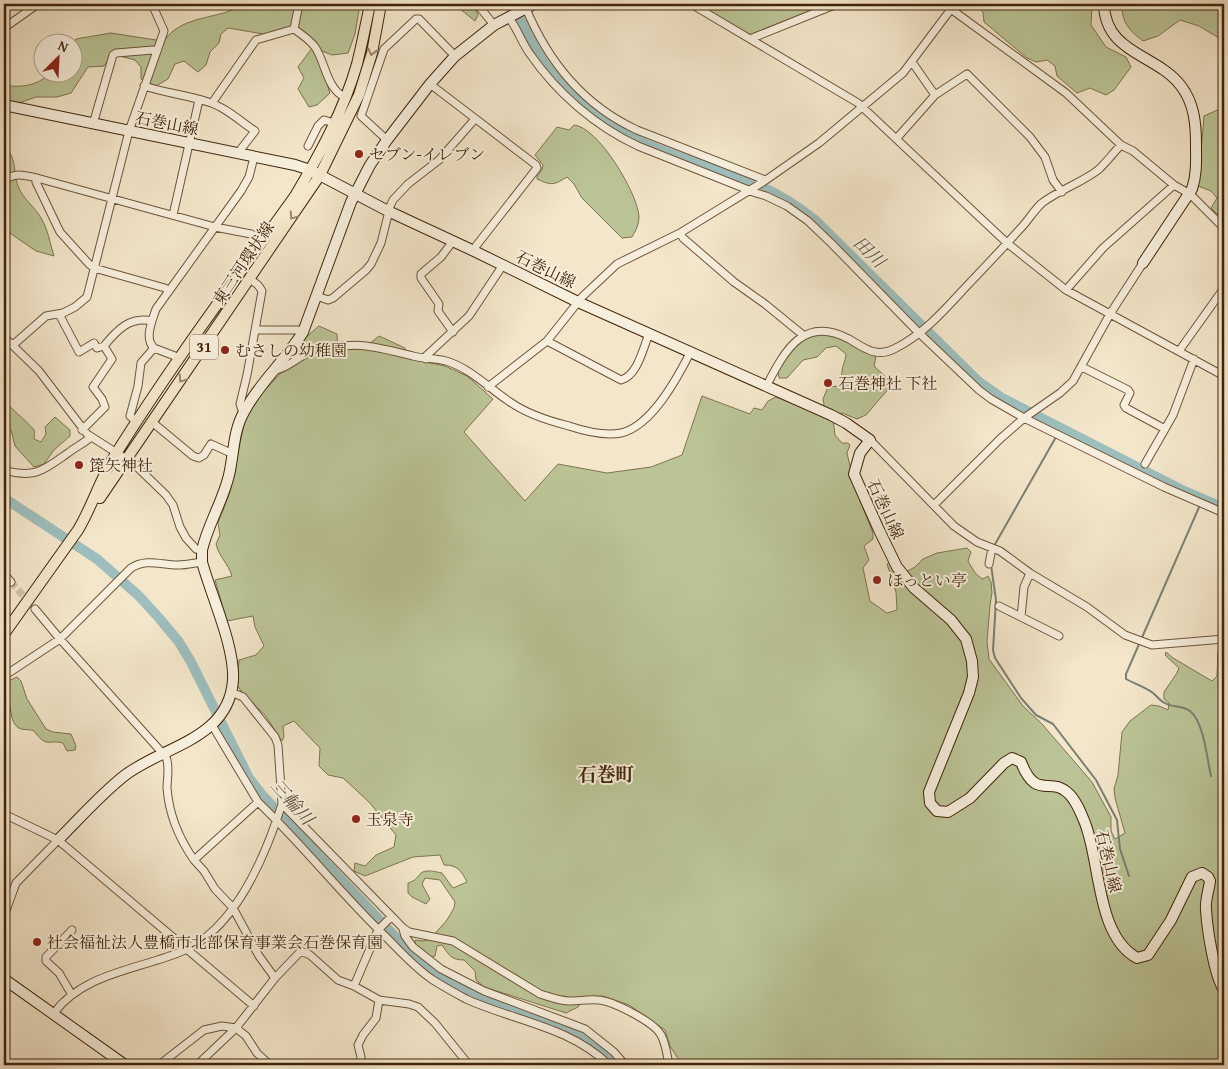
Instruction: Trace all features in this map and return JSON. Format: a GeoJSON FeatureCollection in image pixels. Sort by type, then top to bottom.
{"type":"FeatureCollection","features":[{"type":"Feature","properties":{"kind":"main road","name":"東三河環状線"},"geometry":{"type":"LineString","coordinates":[[4,634],[78,530],[116,453],[180,358],[295,196],[334,124],[345,97],[357,64],[370,4]]}},
{"type":"Feature","properties":{"kind":"main road","name":"東三河環状線"},"geometry":{"type":"LineString","coordinates":[[86,517],[95,507],[320,175],[359,95],[372,53],[380,4]]}},
{"type":"Feature","properties":{"kind":"main road"},"geometry":{"type":"LineString","coordinates":[[1104,4],[1107,22],[1118,40],[1171,76],[1180,85],[1188,96],[1196,125],[1196,178],[1190,194],[1143,264]]}},
{"type":"Feature","properties":{"kind":"main road"},"geometry":{"type":"LineString","coordinates":[[58,840],[99,798],[123,777],[198,736],[213,724],[223,710],[231,692],[233,666],[229,647],[202,562],[202,550],[230,475],[236,433],[243,413],[252,398],[293,348],[303,332],[355,194],[370,165],[430,84],[455,56],[494,25],[526,6]]}},
{"type":"Feature","properties":{"kind":"main road","name":"石巻山線"},"geometry":{"type":"LineString","coordinates":[[4,105],[240,153],[310,170],[388,211],[474,250],[578,302],[767,385],[846,423],[870,440],[860,453],[854,474],[879,530],[897,567],[914,588],[951,620],[966,639],[972,661],[969,693],[934,776],[929,792],[930,803],[937,811],[948,812],[970,798],[1004,763],[1012,758],[1021,762],[1024,771],[1034,784],[1059,788],[1067,792],[1078,808],[1088,833],[1105,913],[1116,938],[1131,954],[1138,958],[1148,955],[1158,941],[1171,920],[1192,877],[1202,873],[1206,875],[1210,881],[1206,908],[1214,960],[1219,982],[1224,990]]}},
{"type":"Feature","properties":{"kind":"main road","name":"東三河環状線"},"geometry":{"type":"LineString","coordinates":[[4,625],[24,604]]}},
{"type":"Feature","properties":{"kind":"main road"},"geometry":{"type":"LineString","coordinates":[[4,979],[125,1065]]}},
{"type":"Feature","properties":{"kind":"street"},"geometry":{"type":"LineString","coordinates":[[4,28],[38,4]]}},
{"type":"Feature","properties":{"kind":"street"},"geometry":{"type":"LineString","coordinates":[[13,345],[46,316],[59,314],[75,307],[87,297],[128,131],[164,31],[152,4]]}},
{"type":"Feature","properties":{"kind":"street"},"geometry":{"type":"LineString","coordinates":[[294,28],[299,4]]}},
{"type":"Feature","properties":{"kind":"street"},"geometry":{"type":"LineString","coordinates":[[476,4],[494,25]]}},
{"type":"Feature","properties":{"kind":"street"},"geometry":{"type":"LineString","coordinates":[[691,4],[858,103],[1007,243],[1066,290],[1224,376]]}},
{"type":"Feature","properties":{"kind":"street"},"geometry":{"type":"LineString","coordinates":[[750,39],[837,4]]}},
{"type":"Feature","properties":{"kind":"street"},"geometry":{"type":"LineString","coordinates":[[944,4],[1066,93],[1121,145],[1146,160],[1174,185],[1190,194],[1224,228]]}},
{"type":"Feature","properties":{"kind":"street"},"geometry":{"type":"LineString","coordinates":[[526,6],[539,38],[556,62],[576,87],[611,116],[660,140],[764,181]]}},
{"type":"Feature","properties":{"kind":"street"},"geometry":{"type":"LineString","coordinates":[[488,386],[547,341],[578,302],[617,264],[680,233],[764,181],[799,158],[863,108],[903,73],[951,9]]}},
{"type":"Feature","properties":{"kind":"street"},"geometry":{"type":"LineString","coordinates":[[510,17],[531,55],[548,77],[581,109],[613,134],[638,146],[751,189],[799,214],[832,244],[979,390],[991,399],[1172,491],[1224,513]]}},
{"type":"Feature","properties":{"kind":"street"},"geometry":{"type":"LineString","coordinates":[[388,140],[362,116],[384,49],[416,19],[419,19],[455,56]]}},
{"type":"Feature","properties":{"kind":"street"},"geometry":{"type":"LineString","coordinates":[[294,28],[314,45],[321,58],[325,72],[339,93],[345,97]]}},
{"type":"Feature","properties":{"kind":"street"},"geometry":{"type":"LineString","coordinates":[[212,103],[256,40],[294,28]]}},
{"type":"Feature","properties":{"kind":"street"},"geometry":{"type":"LineString","coordinates":[[93,124],[113,55],[116,53],[153,50],[155,52]]}},
{"type":"Feature","properties":{"kind":"street"},"geometry":{"type":"LineString","coordinates":[[912,62],[936,95]]}},
{"type":"Feature","properties":{"kind":"street"},"geometry":{"type":"LineString","coordinates":[[896,138],[936,95],[967,74],[1030,137],[1045,157],[1053,180],[1062,192]]}},
{"type":"Feature","properties":{"kind":"street"},"geometry":{"type":"LineString","coordinates":[[430,84],[537,168],[474,250]]}},
{"type":"Feature","properties":{"kind":"street"},"geometry":{"type":"LineString","coordinates":[[144,86],[161,92],[212,103],[255,131],[240,153]]}},
{"type":"Feature","properties":{"kind":"street"},"geometry":{"type":"LineString","coordinates":[[173,215],[199,100]]}},
{"type":"Feature","properties":{"kind":"street"},"geometry":{"type":"LineString","coordinates":[[317,296],[328,300],[333,298],[366,270],[377,254],[388,211],[393,200],[408,184],[439,160],[475,119]]}},
{"type":"Feature","properties":{"kind":"street"},"geometry":{"type":"LineString","coordinates":[[308,146],[318,126],[324,120],[334,124]]}},
{"type":"Feature","properties":{"kind":"street"},"geometry":{"type":"LineString","coordinates":[[767,385],[791,347],[803,335],[811,332],[820,330],[834,333],[872,353],[882,353],[892,351],[921,332],[929,326],[1042,204],[1098,169],[1121,145]]}},
{"type":"Feature","properties":{"kind":"street"},"geometry":{"type":"LineString","coordinates":[[180,358],[154,348],[149,341],[156,310],[242,191],[249,177],[254,157]]}},
{"type":"Feature","properties":{"kind":"street"},"geometry":{"type":"LineString","coordinates":[[4,180],[12,174],[37,178],[215,227],[251,234],[263,240]]}},
{"type":"Feature","properties":{"kind":"street"},"geometry":{"type":"LineString","coordinates":[[37,178],[36,182],[60,232],[89,264],[94,268],[165,288],[169,291]]}},
{"type":"Feature","properties":{"kind":"street"},"geometry":{"type":"LineString","coordinates":[[1066,290],[1103,248],[1174,185]]}},
{"type":"Feature","properties":{"kind":"street"},"geometry":{"type":"LineString","coordinates":[[680,233],[683,238],[734,282],[803,335]]}},
{"type":"Feature","properties":{"kind":"street"},"geometry":{"type":"LineString","coordinates":[[453,332],[438,311],[439,304],[421,278],[421,274],[454,241]]}},
{"type":"Feature","properties":{"kind":"street"},"geometry":{"type":"LineString","coordinates":[[934,505],[1000,438],[1067,387],[1082,367],[1110,314],[1143,264]]}},
{"type":"Feature","properties":{"kind":"street"},"geometry":{"type":"LineString","coordinates":[[426,359],[470,316],[503,265]]}},
{"type":"Feature","properties":{"kind":"street"},"geometry":{"type":"LineString","coordinates":[[243,413],[240,404],[256,330],[262,291],[250,279]]}},
{"type":"Feature","properties":{"kind":"street"},"geometry":{"type":"LineString","coordinates":[[1179,351],[1224,288]]}},
{"type":"Feature","properties":{"kind":"street"},"geometry":{"type":"LineString","coordinates":[[59,314],[79,352],[94,343],[97,348],[104,346],[124,324],[152,322]]}},
{"type":"Feature","properties":{"kind":"street"},"geometry":{"type":"LineString","coordinates":[[256,330],[298,330],[303,332]]}},
{"type":"Feature","properties":{"kind":"street"},"geometry":{"type":"LineString","coordinates":[[547,341],[624,380],[635,369],[649,334]]}},
{"type":"Feature","properties":{"kind":"street"},"geometry":{"type":"LineString","coordinates":[[4,337],[39,372],[82,430],[143,472],[166,495],[173,505],[180,527],[186,538],[196,549],[202,550]]}},
{"type":"Feature","properties":{"kind":"street"},"geometry":{"type":"LineString","coordinates":[[276,370],[282,369],[307,354],[348,344],[377,347],[453,364],[524,410],[556,422],[590,431],[611,433],[622,432],[645,419],[678,376],[691,351]]}},
{"type":"Feature","properties":{"kind":"street"},"geometry":{"type":"LineString","coordinates":[[82,430],[105,407],[102,399],[93,387],[112,359],[104,346]]}},
{"type":"Feature","properties":{"kind":"street"},"geometry":{"type":"LineString","coordinates":[[137,422],[130,416],[138,386],[141,363],[154,348]]}},
{"type":"Feature","properties":{"kind":"street"},"geometry":{"type":"LineString","coordinates":[[1145,464],[1173,414],[1194,359]]}},
{"type":"Feature","properties":{"kind":"street"},"geometry":{"type":"LineString","coordinates":[[1082,367],[1128,390],[1130,393],[1124,405],[1126,408],[1165,429]]}},
{"type":"Feature","properties":{"kind":"street"},"geometry":{"type":"LineString","coordinates":[[152,422],[193,456],[199,458],[211,444],[233,454]]}},
{"type":"Feature","properties":{"kind":"street"},"geometry":{"type":"LineString","coordinates":[[4,470],[15,473],[37,474],[91,437]]}},
{"type":"Feature","properties":{"kind":"street"},"geometry":{"type":"LineString","coordinates":[[870,440],[964,534],[977,542],[1000,551],[1030,573],[1081,603],[1125,635],[1152,645],[1224,639]]}},
{"type":"Feature","properties":{"kind":"street"},"geometry":{"type":"LineString","coordinates":[[989,564],[992,548]]}},
{"type":"Feature","properties":{"kind":"street"},"geometry":{"type":"LineString","coordinates":[[4,676],[60,639],[125,574],[138,564],[148,562],[183,565],[202,562]]}},
{"type":"Feature","properties":{"kind":"street"},"geometry":{"type":"LineString","coordinates":[[1021,617],[1024,587],[1030,573]]}},
{"type":"Feature","properties":{"kind":"street"},"geometry":{"type":"LineString","coordinates":[[4,574],[11,582]]}},
{"type":"Feature","properties":{"kind":"street"},"geometry":{"type":"LineString","coordinates":[[999,606],[1059,636]]}},
{"type":"Feature","properties":{"kind":"street"},"geometry":{"type":"LineString","coordinates":[[35,609],[164,753],[168,762],[167,787],[170,811],[178,832],[194,860],[204,871],[215,889],[233,908],[260,956],[275,978]]}},
{"type":"Feature","properties":{"kind":"street"},"geometry":{"type":"LineString","coordinates":[[54,1013],[72,995],[105,976],[186,950],[217,928],[233,908],[266,848],[282,806],[278,745],[275,737],[243,698],[231,692]]}},
{"type":"Feature","properties":{"kind":"street"},"geometry":{"type":"LineString","coordinates":[[213,724],[258,802],[277,819],[419,970],[466,999],[572,1038],[588,1047],[608,1065]]}},
{"type":"Feature","properties":{"kind":"street"},"geometry":{"type":"LineString","coordinates":[[194,860],[258,802]]}},
{"type":"Feature","properties":{"kind":"street"},"geometry":{"type":"LineString","coordinates":[[282,806],[389,918],[403,928],[409,932],[453,941],[540,994],[569,1001],[598,1000],[613,1004],[651,1024],[661,1033],[669,1065]]}},
{"type":"Feature","properties":{"kind":"street"},"geometry":{"type":"LineString","coordinates":[[4,814],[58,840],[254,1006]]}},
{"type":"Feature","properties":{"kind":"street"},"geometry":{"type":"LineString","coordinates":[[4,916],[16,883],[58,840]]}},
{"type":"Feature","properties":{"kind":"street"},"geometry":{"type":"LineString","coordinates":[[354,986],[379,928],[389,918]]}},
{"type":"Feature","properties":{"kind":"street"},"geometry":{"type":"LineString","coordinates":[[403,928],[405,936],[413,947],[441,969],[484,991],[585,1029],[614,1052],[625,1065]]}},
{"type":"Feature","properties":{"kind":"street"},"geometry":{"type":"LineString","coordinates":[[72,930],[46,957],[46,961],[58,973],[72,995]]}},
{"type":"Feature","properties":{"kind":"street"},"geometry":{"type":"LineString","coordinates":[[197,1065],[236,1028],[275,978],[301,951],[310,955],[338,980],[354,986],[379,1000],[418,1006],[435,1023],[469,1065]]}},
{"type":"Feature","properties":{"kind":"street"},"geometry":{"type":"LineString","coordinates":[[360,1065],[362,1057],[358,1045],[362,1035],[376,1018],[379,1000]]}},
{"type":"Feature","properties":{"kind":"street"},"geometry":{"type":"LineString","coordinates":[[159,1065],[204,1030],[222,1026],[236,1028],[246,1036],[257,1053],[270,1065]]}},
{"type":"Feature","properties":{"kind":"green space"},"geometry":{"type":"Polygon","coordinates":[[[249,4],[360,4],[355,34],[348,53],[332,55],[322,51],[317,54],[330,93],[317,105],[309,107],[298,89],[304,78],[298,67],[315,44],[298,29],[269,35],[228,28],[221,34],[219,43],[210,52],[206,65],[198,72],[184,61],[175,64],[168,79],[156,86],[141,79],[141,67],[135,60],[112,54],[104,66],[88,67],[82,76],[82,38],[111,33],[156,40],[163,43],[175,29],[183,25],[249,4]]]}},
{"type":"Feature","properties":{"kind":"green space"},"geometry":{"type":"Polygon","coordinates":[[[454,4],[473,4],[478,15],[475,21],[454,4]]]}},
{"type":"Feature","properties":{"kind":"green space"},"geometry":{"type":"Polygon","coordinates":[[[697,4],[828,4],[749,35],[697,4]]]}},
{"type":"Feature","properties":{"kind":"green space"},"geometry":{"type":"Polygon","coordinates":[[[973,4],[1092,4],[1091,25],[1106,47],[1126,57],[1131,67],[1114,90],[1106,95],[1090,88],[1077,93],[1057,76],[1055,66],[1047,60],[1036,62],[1027,58],[984,22],[983,12],[973,4]]]}},
{"type":"Feature","properties":{"kind":"green space"},"geometry":{"type":"Polygon","coordinates":[[[1122,4],[1224,4],[1224,41],[1199,26],[1180,20],[1158,36],[1143,41],[1127,26],[1123,16],[1122,4]]]}},
{"type":"Feature","properties":{"kind":"green space"},"geometry":{"type":"Polygon","coordinates":[[[78,82],[71,93],[57,97],[36,97],[19,103],[4,100],[4,85],[16,86],[34,83],[78,82]]]}},
{"type":"Feature","properties":{"kind":"green space"},"geometry":{"type":"Polygon","coordinates":[[[1224,107],[1224,221],[1211,208],[1217,198],[1211,191],[1198,186],[1204,116],[1224,107]]]}},
{"type":"Feature","properties":{"kind":"green space"},"geometry":{"type":"Polygon","coordinates":[[[574,125],[584,128],[605,148],[624,177],[637,205],[639,216],[638,225],[632,237],[622,238],[582,198],[574,184],[567,177],[553,184],[537,179],[543,165],[535,155],[557,127],[569,130],[574,125]]]}},
{"type":"Feature","properties":{"kind":"green space"},"geometry":{"type":"Polygon","coordinates":[[[4,147],[13,160],[16,181],[20,190],[43,222],[54,256],[36,251],[4,229],[4,210],[6,205],[4,187],[6,185],[4,180],[4,147]]]}},
{"type":"Feature","properties":{"kind":"green space"},"geometry":{"type":"Polygon","coordinates":[[[319,326],[337,334],[338,350],[363,349],[379,336],[405,348],[410,359],[445,366],[467,376],[493,399],[464,432],[525,501],[558,464],[607,473],[651,467],[682,455],[702,396],[750,414],[754,408],[762,410],[768,401],[776,397],[810,411],[819,412],[824,404],[823,399],[828,387],[840,386],[846,354],[836,346],[826,348],[817,357],[803,360],[787,378],[779,378],[778,371],[794,348],[804,340],[814,336],[825,335],[835,337],[876,357],[874,366],[889,380],[891,386],[866,415],[857,419],[842,413],[833,419],[835,435],[842,443],[850,445],[847,453],[855,488],[873,533],[873,539],[864,546],[869,560],[863,568],[870,601],[887,613],[897,610],[896,592],[887,564],[890,561],[900,575],[915,567],[923,559],[937,553],[967,548],[971,552],[968,561],[974,571],[983,579],[988,576],[991,582],[992,593],[987,642],[989,659],[1023,706],[1042,724],[1092,782],[1111,817],[1111,831],[1115,839],[1125,833],[1114,789],[1118,775],[1122,732],[1130,721],[1151,705],[1168,710],[1169,703],[1164,699],[1164,692],[1179,668],[1165,655],[1166,652],[1212,681],[1217,676],[1218,651],[1221,645],[1224,645],[1224,1065],[682,1065],[670,1046],[665,1030],[629,1005],[603,996],[585,997],[578,1007],[566,1013],[484,987],[476,980],[475,971],[464,960],[451,956],[442,945],[437,946],[435,956],[430,958],[415,944],[415,940],[424,941],[430,939],[447,920],[454,908],[455,902],[440,880],[425,878],[422,884],[430,899],[426,904],[408,893],[408,883],[426,871],[442,873],[453,888],[467,882],[465,878],[461,871],[455,867],[444,865],[440,855],[413,857],[365,876],[354,871],[355,863],[365,866],[376,855],[394,847],[396,835],[369,802],[343,778],[328,775],[319,766],[320,748],[294,721],[283,726],[284,737],[282,741],[265,715],[244,695],[237,685],[239,660],[256,655],[264,646],[255,627],[253,616],[227,621],[215,580],[232,576],[216,544],[220,535],[218,523],[230,492],[245,419],[262,393],[283,371],[296,363],[305,338],[319,326]]]}},
{"type":"Feature","properties":{"kind":"green space"},"geometry":{"type":"Polygon","coordinates":[[[4,400],[33,428],[34,439],[41,442],[46,434],[45,427],[55,417],[70,430],[70,436],[54,450],[44,464],[34,467],[15,446],[11,430],[4,423],[4,400]]]}},
{"type":"Feature","properties":{"kind":"green space"},"geometry":{"type":"Polygon","coordinates":[[[17,677],[21,681],[27,699],[46,729],[53,732],[71,734],[76,746],[75,750],[67,751],[63,743],[45,742],[34,731],[21,729],[16,725],[12,719],[10,706],[4,699],[4,683],[17,677]]]}},
{"type":"Feature","properties":{"kind":"waterway","name":"田川"},"geometry":{"type":"LineString","coordinates":[[514,4],[536,50],[553,75],[574,96],[611,125],[635,139],[678,157],[749,181],[792,203],[815,220],[978,381],[1002,398],[1180,489],[1224,508]]}},
{"type":"Feature","properties":{"kind":"waterway","name":"田川"},"geometry":{"type":"LineString","coordinates":[[1058,433],[1061,428]]}},
{"type":"Feature","properties":{"kind":"waterway"},"geometry":{"type":"LineString","coordinates":[[994,546],[1056,437]]}},
{"type":"Feature","properties":{"kind":"waterway","name":"三輪川"},"geometry":{"type":"LineString","coordinates":[[4,498],[97,559],[139,596],[159,618],[179,642],[191,662],[249,778],[263,796],[416,959],[438,976],[463,990],[562,1027],[586,1038],[616,1065]]}},
{"type":"Feature","properties":{"kind":"waterway"},"geometry":{"type":"LineString","coordinates":[[1200,505],[1126,674],[1126,679],[1150,691],[1163,702],[1171,706],[1187,709],[1195,716],[1202,732],[1211,776]]}},
{"type":"Feature","properties":{"kind":"waterway"},"geometry":{"type":"LineString","coordinates":[[991,565],[996,600],[993,650],[995,658],[1021,698],[1036,715],[1053,724],[1096,780],[1117,820],[1120,849],[1129,876]]}},
{"type":"Feature","properties":{"kind":"tunnel"},"geometry":{"type":"LineString","coordinates":[[11,582],[35,609]]}},
{"type":"Feature","properties":{"kind":"place","name":"セブン-イレブン"},"geometry":{"type":"Point","coordinates":[359,154]}},
{"type":"Feature","properties":{"kind":"place","name":"むさしの幼稚園"},"geometry":{"type":"Point","coordinates":[225,350]}},
{"type":"Feature","properties":{"kind":"place","name":"石巻神社 下社"},"geometry":{"type":"Point","coordinates":[828,383]}},
{"type":"Feature","properties":{"kind":"place","name":"箆矢神社"},"geometry":{"type":"Point","coordinates":[79,465]}},
{"type":"Feature","properties":{"kind":"place","name":"ほっとい亭"},"geometry":{"type":"Point","coordinates":[877,580]}},
{"type":"Feature","properties":{"kind":"place","name":"玉泉寺"},"geometry":{"type":"Point","coordinates":[356,819]}},
{"type":"Feature","properties":{"kind":"place","name":"社会福祉法人豊橋市北部保育事業会石巻保育園"},"geometry":{"type":"Point","coordinates":[37,942]}},
{"type":"Feature","properties":{"kind":"district","name":"石巻町"},"geometry":{"type":"Point","coordinates":[606,774]}}]}
